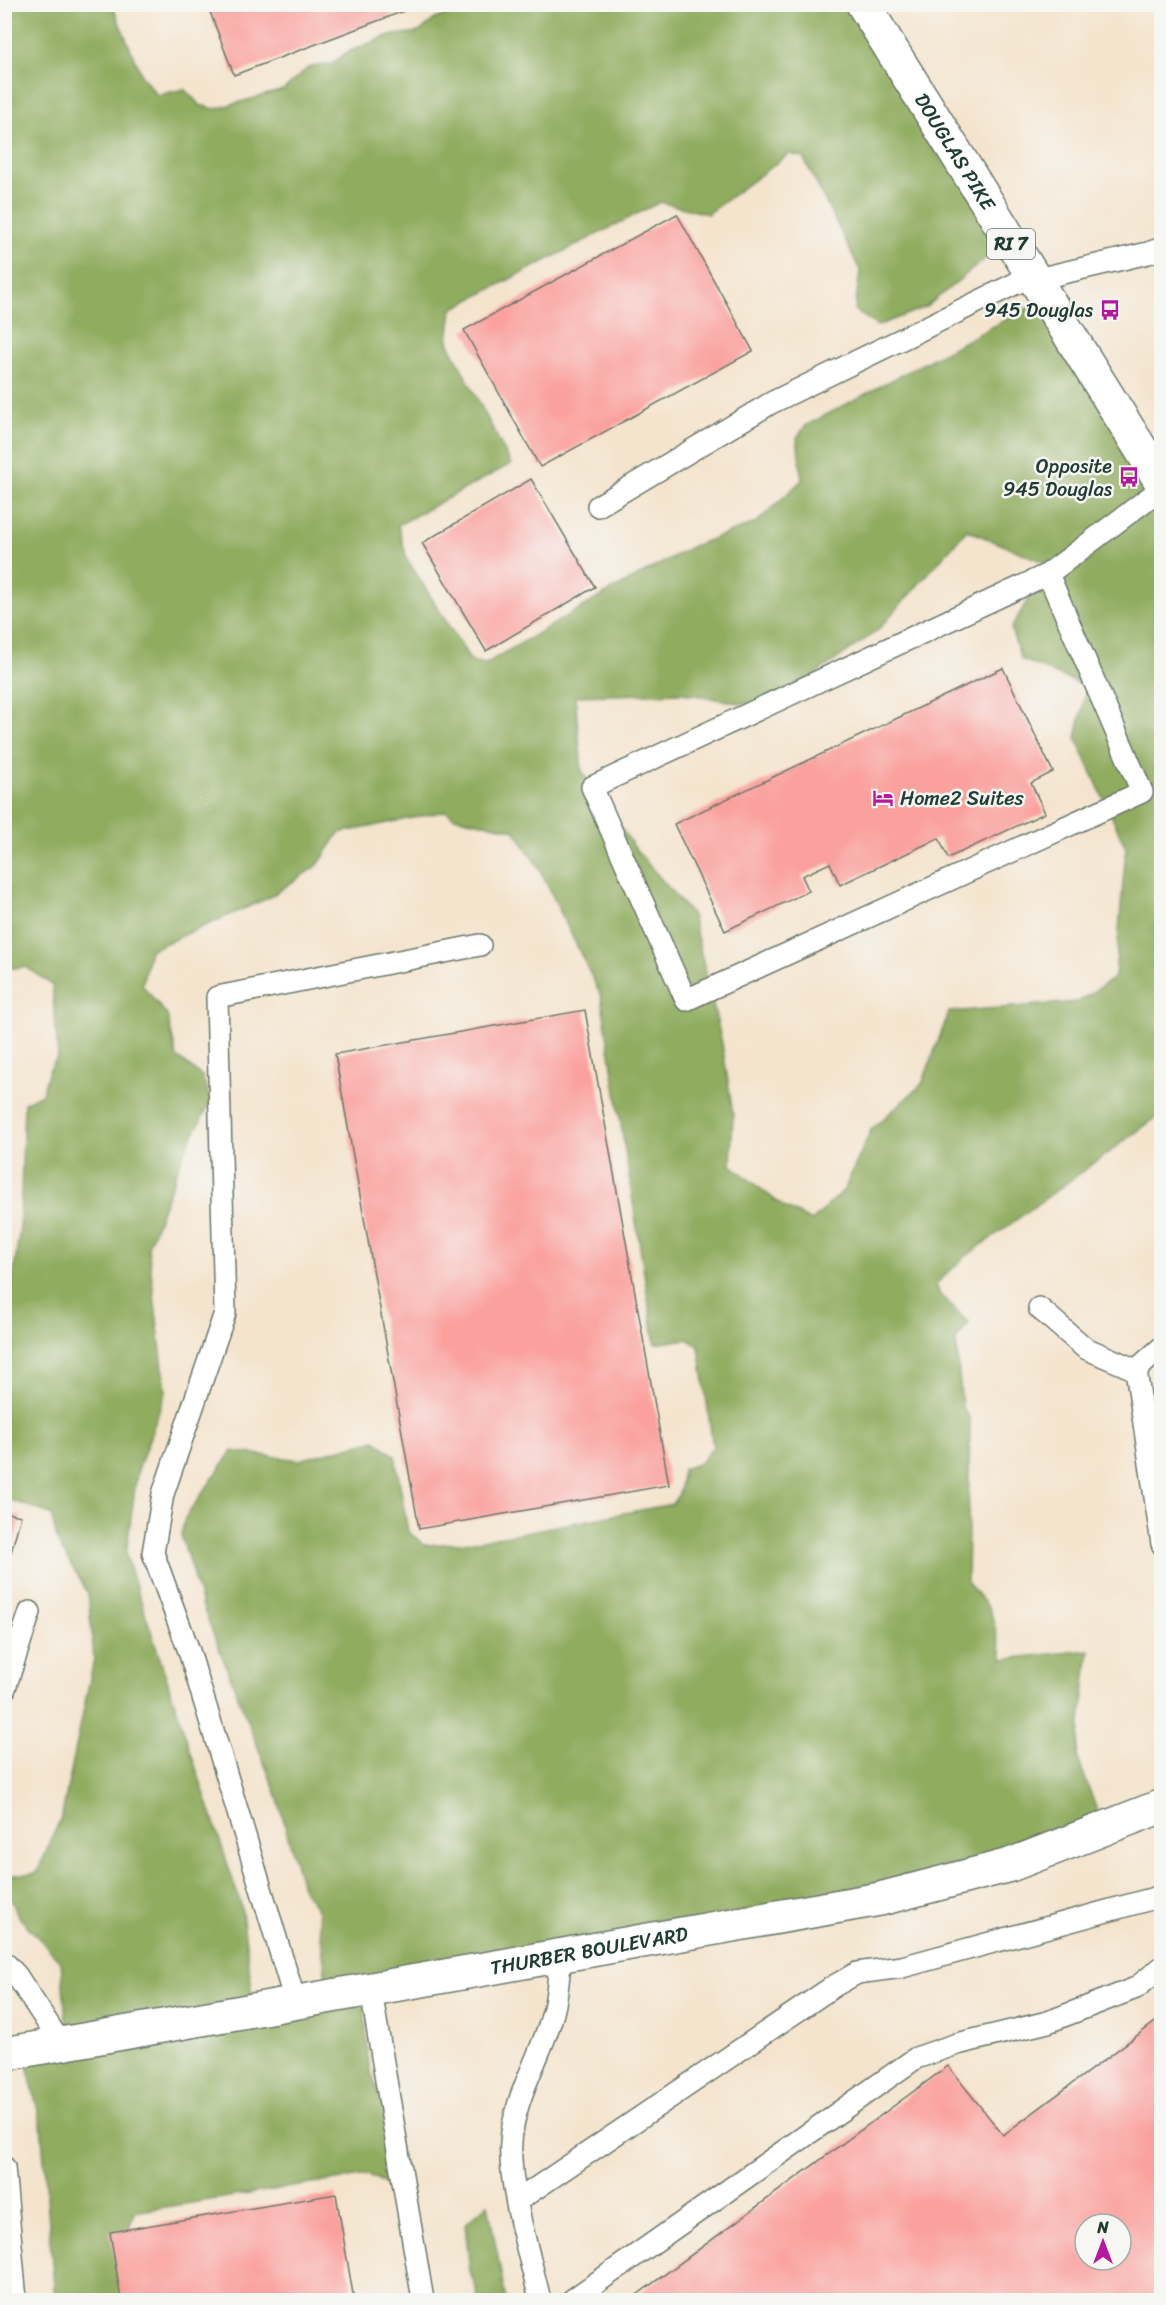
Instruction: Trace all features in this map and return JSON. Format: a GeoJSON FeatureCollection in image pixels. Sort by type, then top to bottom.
{"type":"FeatureCollection","features":[{"type":"Feature","properties":{"kind":"street","name":"DOUGLAS PIKE"},"geometry":{"type":"LineString","coordinates":[[863,4],[1161,483]]}},
{"type":"Feature","properties":{"kind":"street","name":"THURBER BOULEVARD"},"geometry":{"type":"LineString","coordinates":[[4,2054],[371,1991],[880,1899],[1010,1866],[1161,1806]]}},
{"type":"Feature","properties":{"kind":"lane"},"geometry":{"type":"LineString","coordinates":[[598,506],[771,403],[1032,278],[1148,254],[1161,248]]}},
{"type":"Feature","properties":{"kind":"lane"},"geometry":{"type":"LineString","coordinates":[[1048,574],[1142,792],[687,1000],[592,787],[1048,574],[1161,488]]}},
{"type":"Feature","properties":{"kind":"lane"},"geometry":{"type":"LineString","coordinates":[[296,2004],[189,1651],[153,1553],[163,1494],[225,1313],[217,997],[480,945]]}},
{"type":"Feature","properties":{"kind":"lane"},"geometry":{"type":"LineString","coordinates":[[1039,1308],[1085,1348],[1136,1370]]}},
{"type":"Feature","properties":{"kind":"lane"},"geometry":{"type":"LineString","coordinates":[[1136,1370],[1161,1347]]}},
{"type":"Feature","properties":{"kind":"lane"},"geometry":{"type":"LineString","coordinates":[[1136,1370],[1161,1544]]}},
{"type":"Feature","properties":{"kind":"lane"},"geometry":{"type":"LineString","coordinates":[[4,1691],[30,1612]]}},
{"type":"Feature","properties":{"kind":"lane"},"geometry":{"type":"LineString","coordinates":[[517,2201],[834,1986],[857,1973],[902,1967],[1161,1896]]}},
{"type":"Feature","properties":{"kind":"lane"},"geometry":{"type":"LineString","coordinates":[[540,2301],[517,2201],[511,2144],[523,2086],[538,2056],[553,2014],[561,1957]]}},
{"type":"Feature","properties":{"kind":"lane"},"geometry":{"type":"LineString","coordinates":[[4,1962],[17,1976],[62,2045]]}},
{"type":"Feature","properties":{"kind":"lane"},"geometry":{"type":"LineString","coordinates":[[572,2301],[916,2058],[957,2044],[1048,2022],[1136,1988],[1161,1967]]}},
{"type":"Feature","properties":{"kind":"lane"},"geometry":{"type":"LineString","coordinates":[[371,1991],[423,2301]]}},
{"type":"Feature","properties":{"kind":"lane"},"geometry":{"type":"LineString","coordinates":[[4,2167],[16,2301]]}},
{"type":"Feature","properties":{"kind":"green space"},"geometry":{"type":"Polygon","coordinates":[[[5,5],[112,5],[142,76],[157,95],[184,89],[200,105],[215,109],[283,90],[309,67],[332,64],[346,53],[387,36],[419,32],[435,19],[474,5],[867,5],[1012,242],[997,249],[926,307],[877,326],[855,310],[860,270],[803,157],[789,154],[707,214],[660,202],[452,309],[448,342],[511,464],[398,525],[407,559],[471,661],[485,664],[693,546],[756,523],[802,480],[797,438],[805,426],[1039,302],[1161,475],[1161,1114],[964,1258],[936,1284],[940,1295],[969,1323],[956,1340],[962,1407],[970,1419],[967,1582],[990,1609],[1003,1659],[1089,1650],[1077,1756],[1102,1824],[1056,1844],[363,1994],[369,2066],[401,2155],[390,2186],[368,2175],[134,2212],[127,2236],[134,2300],[55,2300],[41,2123],[23,2048],[67,2032],[61,1962],[18,1916],[5,1884],[5,1876],[37,1873],[62,1815],[94,1659],[88,1593],[58,1543],[51,1514],[5,1498],[4,1339],[20,1227],[24,1103],[42,1094],[49,1070],[58,1056],[52,985],[26,967],[5,969],[5,5]],[[967,530],[877,631],[767,708],[683,693],[575,696],[582,771],[637,851],[692,915],[722,1043],[733,1114],[731,1165],[784,1207],[812,1221],[844,1190],[871,1130],[922,1084],[949,1012],[1078,1002],[1115,977],[1126,848],[1076,738],[1087,687],[1021,659],[1011,629],[1048,564],[967,530]],[[446,811],[339,833],[318,865],[268,898],[150,950],[142,985],[167,1015],[177,1057],[202,1076],[211,1101],[184,1152],[148,1247],[166,1392],[137,1473],[126,1555],[241,1905],[254,2005],[327,1988],[318,1911],[302,1887],[276,1793],[202,1605],[181,1535],[185,1518],[232,1451],[299,1460],[375,1440],[395,1456],[408,1532],[426,1545],[472,1542],[672,1504],[679,1494],[683,1469],[700,1463],[713,1447],[699,1346],[687,1339],[655,1344],[601,996],[538,866],[514,830],[454,817],[446,811]]]}},
{"type":"Feature","properties":{"kind":"green space"},"geometry":{"type":"Polygon","coordinates":[[[488,2204],[506,2300],[480,2300],[470,2272],[465,2224],[488,2204]]]}},
{"type":"Feature","properties":{"kind":"building"},"geometry":{"type":"Polygon","coordinates":[[[207,4],[420,4],[420,5],[234,75],[207,4]]]}},
{"type":"Feature","properties":{"kind":"building"},"geometry":{"type":"Polygon","coordinates":[[[677,214],[753,351],[540,467],[464,330],[677,214]]]}},
{"type":"Feature","properties":{"kind":"building"},"geometry":{"type":"Polygon","coordinates":[[[531,479],[595,587],[486,651],[422,543],[531,479]]]}},
{"type":"Feature","properties":{"kind":"building","name":"Home2 Suites"},"geometry":{"type":"Polygon","coordinates":[[[1003,668],[1053,772],[1031,783],[1045,813],[948,858],[939,838],[840,885],[830,863],[802,876],[809,891],[725,931],[674,824],[1003,668]]]}},
{"type":"Feature","properties":{"kind":"building"},"geometry":{"type":"Polygon","coordinates":[[[585,1010],[669,1485],[419,1529],[335,1054],[585,1010]]]}},
{"type":"Feature","properties":{"kind":"building"},"geometry":{"type":"Polygon","coordinates":[[[4,1512],[21,1516],[5,1574],[4,1574],[4,1512]]]}},
{"type":"Feature","properties":{"kind":"building"},"geometry":{"type":"Polygon","coordinates":[[[1162,2017],[1162,2300],[630,2300],[948,2066],[1003,2135],[1162,2017]]]}},
{"type":"Feature","properties":{"kind":"building"},"geometry":{"type":"Polygon","coordinates":[[[336,2194],[354,2300],[121,2300],[110,2232],[336,2194]]]}},
{"type":"Feature","properties":{"kind":"place","name":"945 Douglas"},"geometry":{"type":"Point","coordinates":[1110,310]}},
{"type":"Feature","properties":{"kind":"place","name":"Opposite 945 Douglas"},"geometry":{"type":"Point","coordinates":[1129,477]}},
{"type":"Feature","properties":{"kind":"place","name":"Home2 Suites"},"geometry":{"type":"Point","coordinates":[883,798]}}]}
